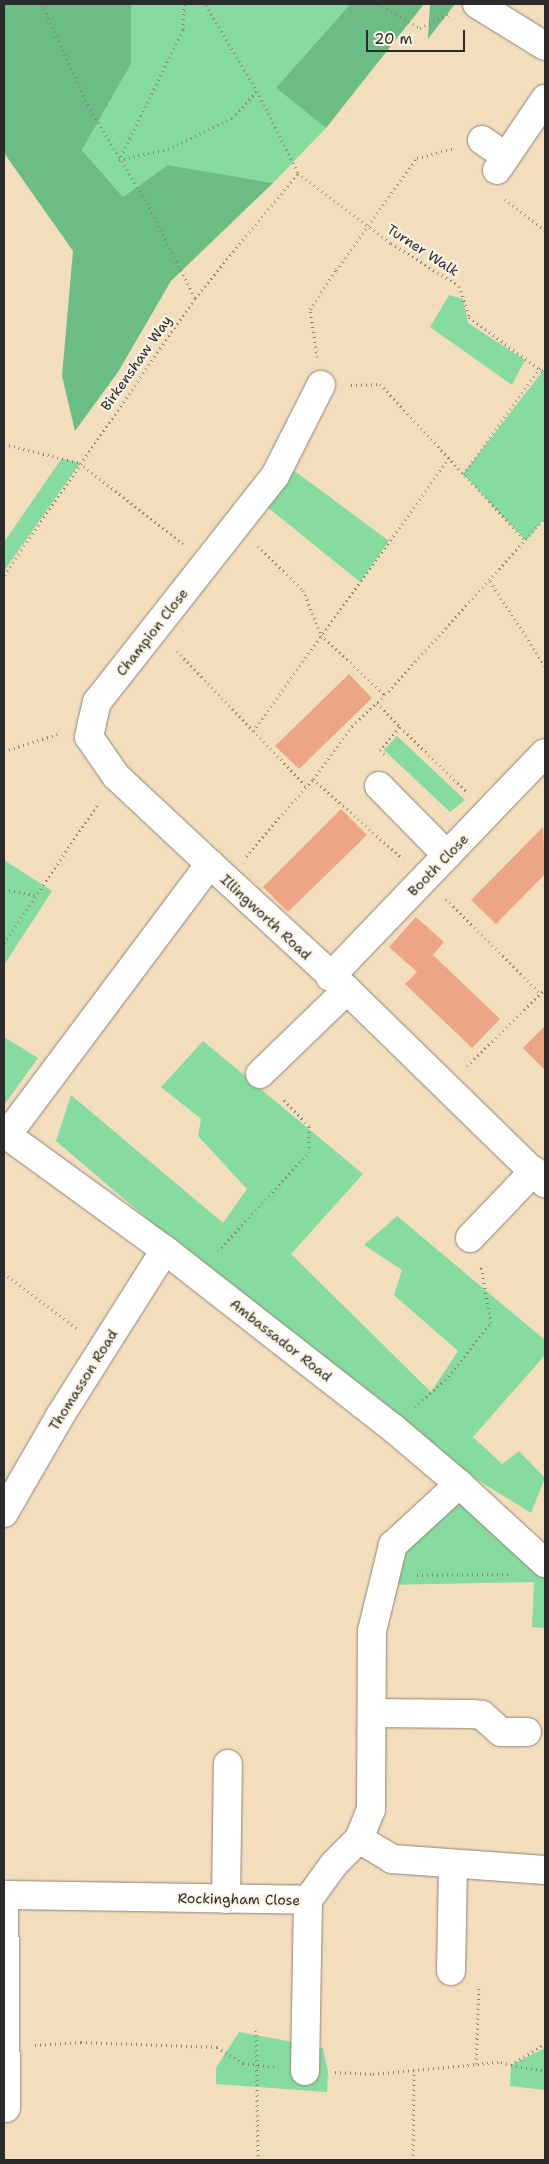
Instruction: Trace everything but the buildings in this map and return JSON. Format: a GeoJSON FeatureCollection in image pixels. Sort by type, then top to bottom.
{"type":"FeatureCollection","features":[{"type":"Feature","properties":{"kind":"street"},"geometry":{"type":"LineString","coordinates":[[466,8],[545,46]]}},
{"type":"Feature","properties":{"kind":"street"},"geometry":{"type":"LineString","coordinates":[[482,140],[502,164],[545,99]]}},
{"type":"Feature","properties":{"kind":"street","name":"Champion Close"},"geometry":{"type":"LineString","coordinates":[[218,872],[116,776],[89,737],[97,702],[275,476],[321,386]]}},
{"type":"Feature","properties":{"kind":"street","name":"Booth Close"},"geometry":{"type":"LineString","coordinates":[[260,1074],[425,878],[545,753]]}},
{"type":"Feature","properties":{"kind":"street"},"geometry":{"type":"LineString","coordinates":[[379,786],[447,855]]}},
{"type":"Feature","properties":{"kind":"street","name":"Illingworth Road"},"geometry":{"type":"LineString","coordinates":[[5,1134],[218,872],[338,983],[540,1177]]}},
{"type":"Feature","properties":{"kind":"street","name":"Ambassador Road"},"geometry":{"type":"LineString","coordinates":[[5,1134],[165,1250],[393,1428],[460,1484],[545,1563]]}},
{"type":"Feature","properties":{"kind":"street"},"geometry":{"type":"LineString","coordinates":[[470,1238],[540,1177]]}},
{"type":"Feature","properties":{"kind":"street","name":"Thomasson Road"},"geometry":{"type":"LineString","coordinates":[[4,1513],[102,1347],[165,1250]]}},
{"type":"Feature","properties":{"kind":"street","name":"Rockingham Close"},"geometry":{"type":"LineString","coordinates":[[6,2108],[4,1896],[308,1900],[334,1864],[359,1840],[371,1810],[374,1713],[372,1631],[393,1545],[460,1484]]}},
{"type":"Feature","properties":{"kind":"street"},"geometry":{"type":"LineString","coordinates":[[374,1713],[482,1715],[501,1732],[527,1732]]}},
{"type":"Feature","properties":{"kind":"street"},"geometry":{"type":"LineString","coordinates":[[226,1899],[228,1764]]}},
{"type":"Feature","properties":{"kind":"street"},"geometry":{"type":"LineString","coordinates":[[359,1840],[392,1859],[545,1870]]}},
{"type":"Feature","properties":{"kind":"street"},"geometry":{"type":"LineString","coordinates":[[451,1971],[453,1864]]}},
{"type":"Feature","properties":{"kind":"street"},"geometry":{"type":"LineString","coordinates":[[305,2071],[308,1900]]}},
{"type":"Feature","properties":{"kind":"path"},"geometry":{"type":"LineString","coordinates":[[42,4],[88,106],[119,160],[147,202],[195,298]]}},
{"type":"Feature","properties":{"kind":"path"},"geometry":{"type":"LineString","coordinates":[[119,160],[183,30],[184,4]]}},
{"type":"Feature","properties":{"kind":"path"},"geometry":{"type":"LineString","coordinates":[[378,4],[420,28],[466,8]]}},
{"type":"Feature","properties":{"kind":"path"},"geometry":{"type":"LineString","coordinates":[[206,5],[257,90],[298,173]]}},
{"type":"Feature","properties":{"kind":"path"},"geometry":{"type":"LineString","coordinates":[[119,160],[168,149],[232,118],[257,90]]}},
{"type":"Feature","properties":{"kind":"path"},"geometry":{"type":"LineString","coordinates":[[482,140],[417,158],[365,225],[310,309],[321,386],[380,384],[526,541]]}},
{"type":"Feature","properties":{"kind":"path"},"geometry":{"type":"LineString","coordinates":[[502,164],[487,186],[545,230]]}},
{"type":"Feature","properties":{"kind":"path","name":"Turner Walk"},"geometry":{"type":"LineString","coordinates":[[298,173],[365,225],[459,286],[469,317],[541,367],[545,373]]}},
{"type":"Feature","properties":{"kind":"path","name":"Birkenshaw Way"},"geometry":{"type":"LineString","coordinates":[[4,575],[195,298],[298,173]]}},
{"type":"Feature","properties":{"kind":"path"},"geometry":{"type":"LineString","coordinates":[[464,474],[541,367]]}},
{"type":"Feature","properties":{"kind":"path"},"geometry":{"type":"LineString","coordinates":[[4,444],[80,463],[207,563]]}},
{"type":"Feature","properties":{"kind":"path"},"geometry":{"type":"LineString","coordinates":[[253,731],[448,458]]}},
{"type":"Feature","properties":{"kind":"path"},"geometry":{"type":"LineString","coordinates":[[218,872],[313,779],[352,726],[385,695],[545,518]]}},
{"type":"Feature","properties":{"kind":"path"},"geometry":{"type":"LineString","coordinates":[[233,530],[261,548],[303,590],[321,635],[385,695]]}},
{"type":"Feature","properties":{"kind":"path"},"geometry":{"type":"LineString","coordinates":[[490,581],[545,666]]}},
{"type":"Feature","properties":{"kind":"path"},"geometry":{"type":"LineString","coordinates":[[155,629],[306,786]]}},
{"type":"Feature","properties":{"kind":"path"},"geometry":{"type":"LineString","coordinates":[[377,703],[488,812]]}},
{"type":"Feature","properties":{"kind":"path"},"geometry":{"type":"LineString","coordinates":[[4,750],[92,723]]}},
{"type":"Feature","properties":{"kind":"path"},"geometry":{"type":"LineString","coordinates":[[393,763],[380,750],[400,727]]}},
{"type":"Feature","properties":{"kind":"path"},"geometry":{"type":"LineString","coordinates":[[4,943],[116,776]]}},
{"type":"Feature","properties":{"kind":"path"},"geometry":{"type":"LineString","coordinates":[[313,779],[425,878],[541,994]]}},
{"type":"Feature","properties":{"kind":"path"},"geometry":{"type":"LineString","coordinates":[[4,889],[36,894]]}},
{"type":"Feature","properties":{"kind":"path"},"geometry":{"type":"LineString","coordinates":[[446,1086],[545,989]]}},
{"type":"Feature","properties":{"kind":"path"},"geometry":{"type":"LineString","coordinates":[[197,1275],[309,1152],[309,1126],[260,1074]]}},
{"type":"Feature","properties":{"kind":"path"},"geometry":{"type":"LineString","coordinates":[[393,1428],[445,1380],[491,1323],[485,1278],[470,1238]]}},
{"type":"Feature","properties":{"kind":"path"},"geometry":{"type":"LineString","coordinates":[[4,1273],[102,1347]]}},
{"type":"Feature","properties":{"kind":"path"},"geometry":{"type":"LineString","coordinates":[[386,1575],[515,1574]]}},
{"type":"Feature","properties":{"kind":"path"},"geometry":{"type":"LineString","coordinates":[[451,1971],[479,1976],[476,2064]]}},
{"type":"Feature","properties":{"kind":"path"},"geometry":{"type":"LineString","coordinates":[[256,2030],[258,2160]]}},
{"type":"Feature","properties":{"kind":"path"},"geometry":{"type":"LineString","coordinates":[[50,2043],[81,2042]]}},
{"type":"Feature","properties":{"kind":"path"},"geometry":{"type":"LineString","coordinates":[[511,2065],[545,2070]]}},
{"type":"Feature","properties":{"kind":"path"},"geometry":{"type":"LineString","coordinates":[[413,2160],[414,2070]]}},
{"type":"Feature","properties":{"kind":"green space"},"geometry":{"type":"Polygon","coordinates":[[[4,4],[131,4],[131,64],[82,150],[123,197],[168,165],[273,183],[171,281],[118,372],[75,431],[62,376],[73,251],[4,153],[4,4]]]}},
{"type":"Feature","properties":{"kind":"green space"},"geometry":{"type":"Polygon","coordinates":[[[131,4],[350,4],[276,88],[326,128],[273,183],[168,165],[123,197],[82,150],[131,64],[131,4]]]}},
{"type":"Feature","properties":{"kind":"green space"},"geometry":{"type":"Polygon","coordinates":[[[350,4],[424,4],[326,128],[276,88],[350,4]]]}},
{"type":"Feature","properties":{"kind":"green space"},"geometry":{"type":"Polygon","coordinates":[[[430,4],[455,4],[428,39],[430,4]]]}},
{"type":"Feature","properties":{"kind":"green space"},"geometry":{"type":"Polygon","coordinates":[[[449,295],[463,299],[468,323],[525,360],[512,385],[430,327],[449,295]]]}},
{"type":"Feature","properties":{"kind":"green space"},"geometry":{"type":"Polygon","coordinates":[[[545,368],[545,518],[526,541],[463,474],[545,368]]]}},
{"type":"Feature","properties":{"kind":"green space"},"geometry":{"type":"Polygon","coordinates":[[[62,458],[80,463],[4,571],[4,542],[62,458]]]}},
{"type":"Feature","properties":{"kind":"green space"},"geometry":{"type":"Polygon","coordinates":[[[292,469],[389,541],[360,582],[266,506],[292,469]]]}},
{"type":"Feature","properties":{"kind":"green space"},"geometry":{"type":"Polygon","coordinates":[[[397,736],[465,800],[450,812],[384,750],[397,736]]]}},
{"type":"Feature","properties":{"kind":"green space"},"geometry":{"type":"Polygon","coordinates":[[[4,860],[52,891],[4,965],[4,860]]]}},
{"type":"Feature","properties":{"kind":"green space"},"geometry":{"type":"Polygon","coordinates":[[[4,1037],[38,1058],[4,1105],[4,1037]]]}},
{"type":"Feature","properties":{"kind":"green space"},"geometry":{"type":"Polygon","coordinates":[[[203,1041],[363,1174],[291,1254],[431,1392],[458,1351],[394,1295],[402,1270],[364,1245],[397,1216],[545,1340],[545,1355],[473,1437],[502,1464],[519,1451],[545,1478],[531,1513],[393,1428],[56,1141],[71,1095],[223,1223],[247,1189],[198,1136],[201,1119],[161,1087],[203,1041]]]}},
{"type":"Feature","properties":{"kind":"green space"},"geometry":{"type":"Polygon","coordinates":[[[459,1484],[545,1563],[545,1628],[532,1627],[534,1582],[383,1585],[393,1545],[459,1484]]]}},
{"type":"Feature","properties":{"kind":"green space"},"geometry":{"type":"Polygon","coordinates":[[[239,2032],[323,2048],[328,2072],[327,2092],[216,2084],[216,2068],[239,2032]]]}},
{"type":"Feature","properties":{"kind":"green space"},"geometry":{"type":"Polygon","coordinates":[[[545,2048],[545,2090],[510,2086],[511,2065],[545,2048]]]}}]}
